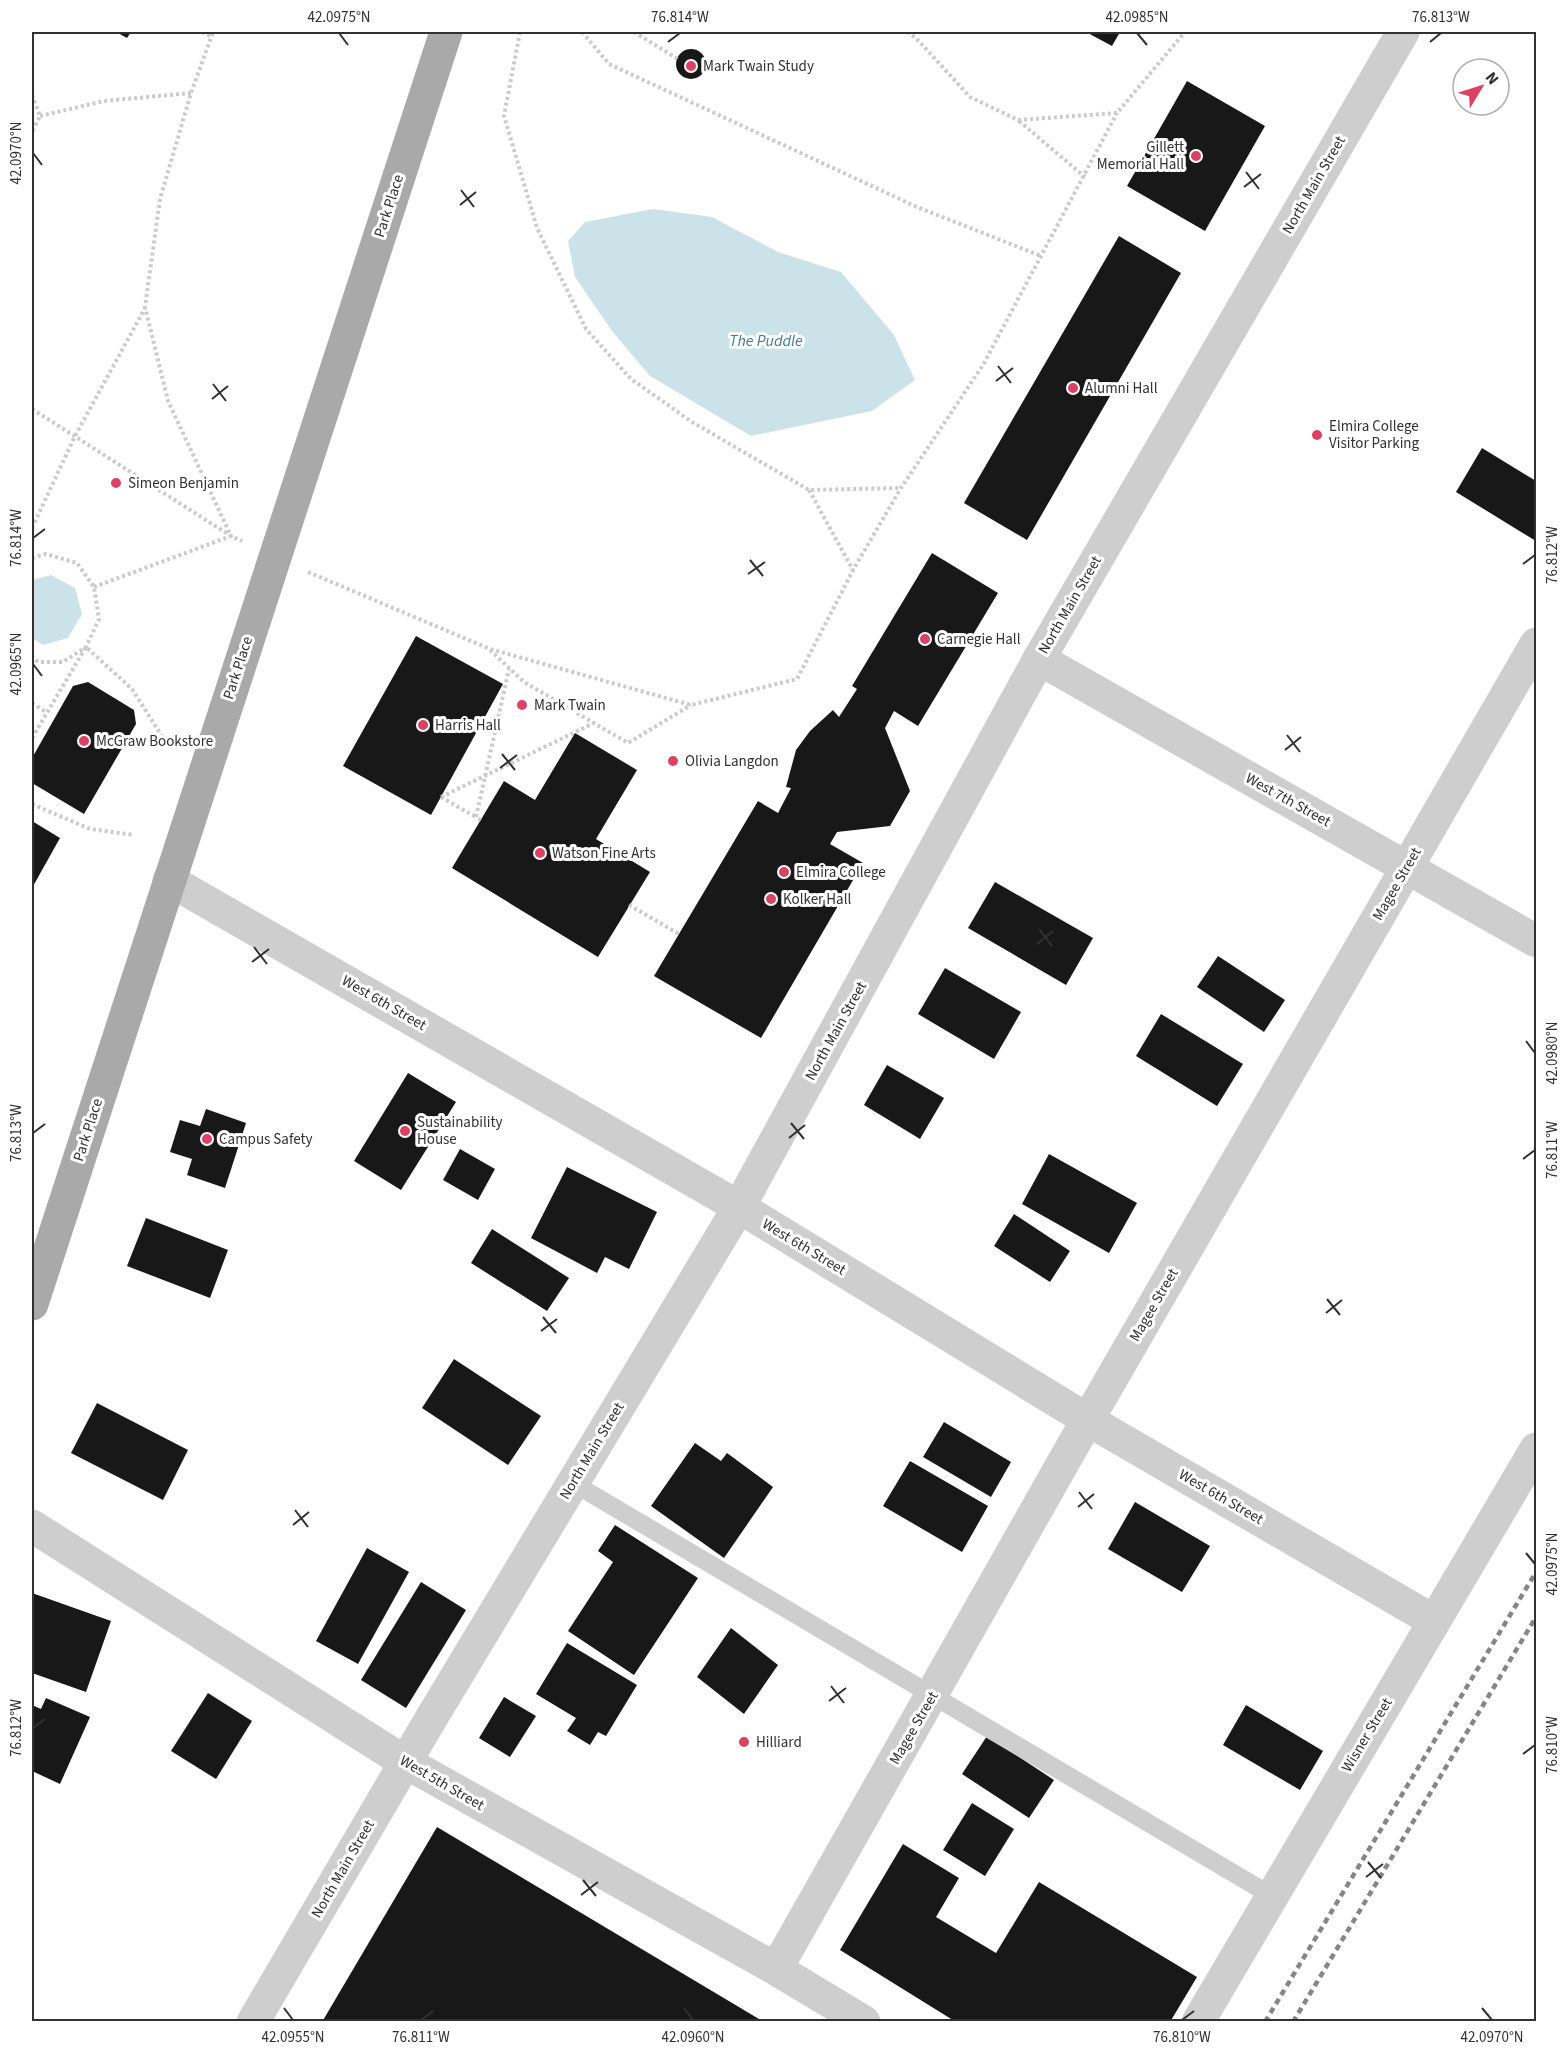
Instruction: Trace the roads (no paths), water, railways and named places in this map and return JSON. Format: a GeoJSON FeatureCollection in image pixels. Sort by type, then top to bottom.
{"type":"FeatureCollection","features":[{"type":"Feature","properties":{"kind":"main road","name":"Park Place"},"geometry":{"type":"LineString","coordinates":[[32,1304],[446,32]]}},
{"type":"Feature","properties":{"kind":"street","name":"North Main Street"},"geometry":{"type":"LineString","coordinates":[[253,2022],[405,1762],[739,1207],[1039,659],[1403,32]]}},
{"type":"Feature","properties":{"kind":"street","name":"Magee Street"},"geometry":{"type":"LineString","coordinates":[[776,1968],[1088,1420],[1536,644]]}},
{"type":"Feature","properties":{"kind":"street","name":"West 7th Street"},"geometry":{"type":"LineString","coordinates":[[1039,659],[1536,941]]}},
{"type":"Feature","properties":{"kind":"street","name":"West 6th Street"},"geometry":{"type":"LineString","coordinates":[[169,880],[739,1207],[1088,1420],[1434,1621]]}},
{"type":"Feature","properties":{"kind":"street","name":"Wisner Street"},"geometry":{"type":"LineString","coordinates":[[1198,2022],[1536,1449]]}},
{"type":"Feature","properties":{"kind":"street","name":"West 5th Street"},"geometry":{"type":"LineString","coordinates":[[32,1526],[405,1762],[776,1968],[864,2022]]}},
{"type":"Feature","properties":{"kind":"lane"},"geometry":{"type":"LineString","coordinates":[[573,1483],[1272,1896]]}},
{"type":"Feature","properties":{"kind":"water","name":"The Puddle"},"geometry":{"type":"Polygon","coordinates":[[[653,209],[712,217],[778,252],[841,272],[894,335],[915,380],[872,411],[751,436],[650,376],[612,331],[575,277],[568,241],[585,222],[653,209]]]}},
{"type":"Feature","properties":{"kind":"water"},"geometry":{"type":"Polygon","coordinates":[[[51,575],[75,588],[82,614],[68,638],[43,645],[32,638],[32,580],[51,575]]]}},
{"type":"Feature","properties":{"kind":"railway"},"geometry":{"type":"LineString","coordinates":[[1265,2022],[1536,1572]]}},
{"type":"Feature","properties":{"kind":"railway"},"geometry":{"type":"LineString","coordinates":[[1293,2022],[1536,1617]]}},
{"type":"Feature","properties":{"kind":"place","name":"Mark Twain Study"},"geometry":{"type":"Point","coordinates":[691,66]}},
{"type":"Feature","properties":{"kind":"place","name":"Gillett Memorial Hall"},"geometry":{"type":"Point","coordinates":[1196,156]}},
{"type":"Feature","properties":{"kind":"place","name":"Alumni Hall"},"geometry":{"type":"Point","coordinates":[1073,388]}},
{"type":"Feature","properties":{"kind":"place","name":"Elmira College Visitor Parking"},"geometry":{"type":"Point","coordinates":[1317,435]}},
{"type":"Feature","properties":{"kind":"place","name":"Simeon Benjamin"},"geometry":{"type":"Point","coordinates":[116,483]}},
{"type":"Feature","properties":{"kind":"place","name":"Carnegie Hall"},"geometry":{"type":"Point","coordinates":[925,639]}},
{"type":"Feature","properties":{"kind":"place","name":"Mark Twain"},"geometry":{"type":"Point","coordinates":[522,705]}},
{"type":"Feature","properties":{"kind":"place","name":"Harris Hall"},"geometry":{"type":"Point","coordinates":[423,725]}},
{"type":"Feature","properties":{"kind":"place","name":"McGraw Bookstore"},"geometry":{"type":"Point","coordinates":[84,741]}},
{"type":"Feature","properties":{"kind":"place","name":"Olivia Langdon"},"geometry":{"type":"Point","coordinates":[673,761]}},
{"type":"Feature","properties":{"kind":"place","name":"Watson Fine Arts"},"geometry":{"type":"Point","coordinates":[540,853]}},
{"type":"Feature","properties":{"kind":"place","name":"Elmira College"},"geometry":{"type":"Point","coordinates":[784,872]}},
{"type":"Feature","properties":{"kind":"place","name":"Kolker Hall"},"geometry":{"type":"Point","coordinates":[771,899]}},
{"type":"Feature","properties":{"kind":"place","name":"Sustainability House"},"geometry":{"type":"Point","coordinates":[405,1131]}},
{"type":"Feature","properties":{"kind":"place","name":"Campus Safety"},"geometry":{"type":"Point","coordinates":[207,1139]}},
{"type":"Feature","properties":{"kind":"place","name":"Hilliard"},"geometry":{"type":"Point","coordinates":[744,1742]}}]}
